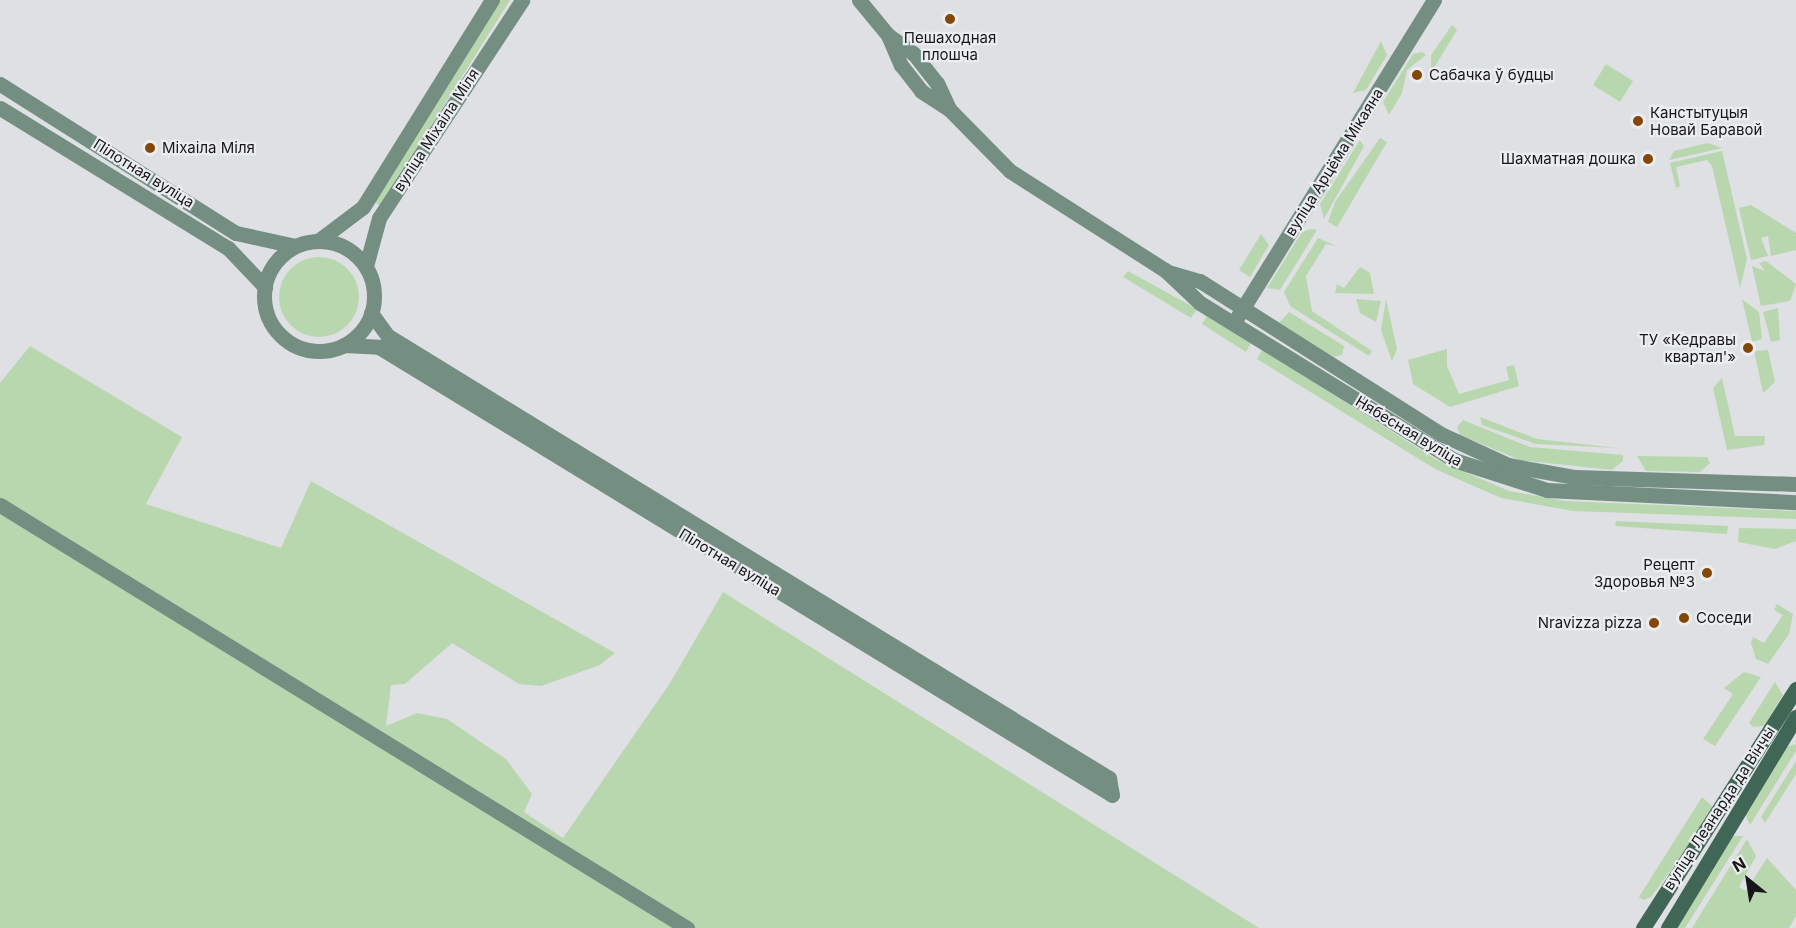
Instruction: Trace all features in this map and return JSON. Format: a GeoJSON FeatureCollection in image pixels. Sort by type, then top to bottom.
{"type":"FeatureCollection","features":[{"type":"Feature","properties":{"kind":"main road","name":"вуліца Леанарда да Вінчы"},"geometry":{"type":"LineString","coordinates":[[1642,928],[1796,689]]}},
{"type":"Feature","properties":{"kind":"main road","name":"вуліца Леанарда да Вінчы"},"geometry":{"type":"LineString","coordinates":[[1668,928],[1796,717]]}},
{"type":"Feature","properties":{"kind":"street","name":"вуліца Міхаіла Міля"},"geometry":{"type":"LineString","coordinates":[[318,241],[363,207],[492,0]]}},
{"type":"Feature","properties":{"kind":"street","name":"вуліца Міхаіла Міля"},"geometry":{"type":"LineString","coordinates":[[366,266],[380,218],[522,0]]}},
{"type":"Feature","properties":{"kind":"street","name":"Нябесная вуліца"},"geometry":{"type":"LineString","coordinates":[[859,0],[888,35],[927,70],[949,109],[1010,171],[1165,270],[1189,295],[1465,465],[1533,488],[1613,495],[1796,502]]}},
{"type":"Feature","properties":{"kind":"street","name":"вуліца Арцёма Мікаяна"},"geometry":{"type":"LineString","coordinates":[[1233,323],[1434,0]]}},
{"type":"Feature","properties":{"kind":"street","name":"Пілотная вуліца"},"geometry":{"type":"LineString","coordinates":[[0,84],[236,233],[295,246]]}},
{"type":"Feature","properties":{"kind":"street","name":"Пілотная вуліца"},"geometry":{"type":"LineString","coordinates":[[0,108],[228,248],[264,287]]}},
{"type":"Feature","properties":{"kind":"street"},"geometry":{"type":"LineString","coordinates":[[318,241],[346,247],[366,266],[373,284],[371,313],[358,335],[344,345],[311,351],[287,340],[270,321],[264,287],[275,264],[295,246],[318,241]]}},
{"type":"Feature","properties":{"kind":"street","name":"Нябесная вуліца"},"geometry":{"type":"LineString","coordinates":[[1165,270],[1200,281],[1472,451],[1536,473],[1618,479],[1796,484]]}},
{"type":"Feature","properties":{"kind":"street","name":"Пілотная вуліца"},"geometry":{"type":"LineString","coordinates":[[344,345],[379,347],[715,545],[1109,778],[1112,795],[715,545],[388,336],[371,313]]}},
{"type":"Feature","properties":{"kind":"street"},"geometry":{"type":"LineString","coordinates":[[1613,495],[1618,479]]}},
{"type":"Feature","properties":{"kind":"street"},"geometry":{"type":"LineString","coordinates":[[0,505],[687,928]]}},
{"type":"Feature","properties":{"kind":"green space"},"geometry":{"type":"Polygon","coordinates":[[[497,0],[510,0],[381,206],[371,200],[497,0]]]}},
{"type":"Feature","properties":{"kind":"green space"},"geometry":{"type":"Polygon","coordinates":[[[1452,25],[1457,30],[1431,73],[1431,55],[1452,25]]]}},
{"type":"Feature","properties":{"kind":"green space"},"geometry":{"type":"Polygon","coordinates":[[[1381,41],[1387,55],[1366,90],[1353,93],[1381,41]]]}},
{"type":"Feature","properties":{"kind":"green space"},"geometry":{"type":"Polygon","coordinates":[[[1422,52],[1426,55],[1407,70],[1402,93],[1389,115],[1383,102],[1413,54],[1422,52]]]}},
{"type":"Feature","properties":{"kind":"green space"},"geometry":{"type":"Polygon","coordinates":[[[1606,64],[1633,81],[1620,102],[1593,85],[1606,64]]]}},
{"type":"Feature","properties":{"kind":"green space"},"geometry":{"type":"Polygon","coordinates":[[[1380,138],[1387,142],[1337,227],[1328,222],[1335,202],[1380,138]]]}},
{"type":"Feature","properties":{"kind":"green space"},"geometry":{"type":"Polygon","coordinates":[[[1360,140],[1364,146],[1324,219],[1320,204],[1360,140]]]}},
{"type":"Feature","properties":{"kind":"green space"},"geometry":{"type":"Polygon","coordinates":[[[1708,143],[1722,148],[1669,160],[1674,151],[1708,143]]]}},
{"type":"Feature","properties":{"kind":"green space"},"geometry":{"type":"Polygon","coordinates":[[[1722,151],[1747,259],[1740,288],[1712,166],[1707,160],[1676,167],[1680,186],[1676,188],[1670,163],[1722,151]]]}},
{"type":"Feature","properties":{"kind":"green space"},"geometry":{"type":"Polygon","coordinates":[[[1751,205],[1796,233],[1796,250],[1771,256],[1768,236],[1761,238],[1768,256],[1751,260],[1739,208],[1751,205]]]}},
{"type":"Feature","properties":{"kind":"green space"},"geometry":{"type":"Polygon","coordinates":[[[1317,230],[1280,290],[1267,288],[1302,232],[1317,230]]]}},
{"type":"Feature","properties":{"kind":"green space"},"geometry":{"type":"Polygon","coordinates":[[[1261,234],[1269,245],[1250,277],[1239,270],[1261,234]]]}},
{"type":"Feature","properties":{"kind":"green space"},"geometry":{"type":"Polygon","coordinates":[[[1318,238],[1336,246],[1326,244],[1306,276],[1312,311],[1372,351],[1369,356],[1290,306],[1284,292],[1318,238]]]}},
{"type":"Feature","properties":{"kind":"green space"},"geometry":{"type":"Polygon","coordinates":[[[319,257],[334,260],[347,269],[356,282],[359,297],[356,312],[347,325],[334,334],[319,337],[304,334],[291,325],[282,312],[279,297],[282,282],[291,269],[304,260],[319,257]]]}},
{"type":"Feature","properties":{"kind":"green space"},"geometry":{"type":"Polygon","coordinates":[[[1766,261],[1796,284],[1790,301],[1761,306],[1752,266],[1765,271],[1759,263],[1766,261]]]}},
{"type":"Feature","properties":{"kind":"green space"},"geometry":{"type":"Polygon","coordinates":[[[1360,267],[1370,273],[1374,294],[1335,293],[1337,284],[1344,288],[1360,267]]]}},
{"type":"Feature","properties":{"kind":"green space"},"geometry":{"type":"Polygon","coordinates":[[[1128,271],[1197,309],[1191,318],[1123,277],[1128,271]]]}},
{"type":"Feature","properties":{"kind":"green space"},"geometry":{"type":"Polygon","coordinates":[[[1356,299],[1381,301],[1376,322],[1360,313],[1356,299]]]}},
{"type":"Feature","properties":{"kind":"green space"},"geometry":{"type":"Polygon","coordinates":[[[1386,299],[1397,349],[1392,361],[1381,330],[1386,299]]]}},
{"type":"Feature","properties":{"kind":"green space"},"geometry":{"type":"Polygon","coordinates":[[[1742,299],[1759,312],[1762,339],[1752,342],[1742,299]]]}},
{"type":"Feature","properties":{"kind":"green space"},"geometry":{"type":"Polygon","coordinates":[[[1778,308],[1780,340],[1771,342],[1763,312],[1778,308]]]}},
{"type":"Feature","properties":{"kind":"green space"},"geometry":{"type":"Polygon","coordinates":[[[1289,312],[1344,346],[1342,355],[1334,357],[1279,323],[1289,312]]]}},
{"type":"Feature","properties":{"kind":"green space"},"geometry":{"type":"Polygon","coordinates":[[[1207,316],[1251,343],[1246,352],[1202,324],[1207,316]]]}},
{"type":"Feature","properties":{"kind":"green space"},"geometry":{"type":"Polygon","coordinates":[[[30,346],[182,437],[146,504],[281,548],[311,481],[615,653],[600,665],[541,686],[519,684],[452,643],[405,684],[391,685],[386,726],[417,713],[447,719],[506,759],[532,794],[524,812],[563,838],[670,683],[723,592],[1259,928],[0,928],[0,383],[30,346]]]}},
{"type":"Feature","properties":{"kind":"green space"},"geometry":{"type":"Polygon","coordinates":[[[1447,349],[1447,366],[1459,394],[1509,380],[1506,367],[1514,365],[1519,386],[1450,407],[1413,384],[1408,360],[1447,349]]]}},
{"type":"Feature","properties":{"kind":"green space"},"geometry":{"type":"Polygon","coordinates":[[[1262,350],[1437,460],[1509,491],[1566,501],[1796,511],[1796,519],[1573,511],[1501,498],[1435,469],[1257,359],[1262,350]]]}},
{"type":"Feature","properties":{"kind":"green space"},"geometry":{"type":"Polygon","coordinates":[[[1768,350],[1775,382],[1763,393],[1754,351],[1768,350]]]}},
{"type":"Feature","properties":{"kind":"green space"},"geometry":{"type":"Polygon","coordinates":[[[1722,378],[1735,436],[1765,436],[1764,445],[1727,450],[1713,388],[1722,378]]]}},
{"type":"Feature","properties":{"kind":"green space"},"geometry":{"type":"Polygon","coordinates":[[[1480,417],[1537,439],[1618,448],[1536,444],[1482,425],[1480,417]]]}},
{"type":"Feature","properties":{"kind":"green space"},"geometry":{"type":"Polygon","coordinates":[[[1463,420],[1530,447],[1623,455],[1623,461],[1612,470],[1520,460],[1460,435],[1457,427],[1463,420]]]}},
{"type":"Feature","properties":{"kind":"green space"},"geometry":{"type":"Polygon","coordinates":[[[1637,456],[1707,457],[1710,463],[1700,472],[1646,471],[1637,456]]]}},
{"type":"Feature","properties":{"kind":"green space"},"geometry":{"type":"Polygon","coordinates":[[[1616,521],[1728,526],[1727,534],[1615,526],[1616,521]]]}},
{"type":"Feature","properties":{"kind":"green space"},"geometry":{"type":"Polygon","coordinates":[[[1739,528],[1796,529],[1796,541],[1775,549],[1738,542],[1739,528]]]}},
{"type":"Feature","properties":{"kind":"green space"},"geometry":{"type":"Polygon","coordinates":[[[1777,604],[1793,614],[1789,634],[1768,664],[1756,659],[1751,643],[1753,637],[1764,643],[1783,615],[1774,610],[1777,604]]]}},
{"type":"Feature","properties":{"kind":"green space"},"geometry":{"type":"Polygon","coordinates":[[[1744,672],[1761,677],[1715,746],[1703,739],[1733,694],[1724,688],[1744,672]]]}},
{"type":"Feature","properties":{"kind":"green space"},"geometry":{"type":"Polygon","coordinates":[[[1775,682],[1783,695],[1764,726],[1753,727],[1749,723],[1775,682]]]}},
{"type":"Feature","properties":{"kind":"green space"},"geometry":{"type":"Polygon","coordinates":[[[1796,744],[1796,751],[1750,825],[1745,814],[1786,747],[1796,744]]]}},
{"type":"Feature","properties":{"kind":"green space"},"geometry":{"type":"Polygon","coordinates":[[[1796,761],[1796,774],[1765,823],[1761,817],[1796,761]]]}},
{"type":"Feature","properties":{"kind":"green space"},"geometry":{"type":"Polygon","coordinates":[[[1702,797],[1713,807],[1706,822],[1651,897],[1643,900],[1639,897],[1702,797]]]}},
{"type":"Feature","properties":{"kind":"green space"},"geometry":{"type":"Polygon","coordinates":[[[1731,836],[1743,836],[1685,928],[1677,928],[1731,836]]]}},
{"type":"Feature","properties":{"kind":"green space"},"geometry":{"type":"Polygon","coordinates":[[[1747,839],[1756,856],[1739,887],[1746,891],[1767,858],[1796,890],[1796,916],[1789,928],[1692,928],[1747,839]]]}},
{"type":"Feature","properties":{"kind":"place","name":"Пешаходная плошча"},"geometry":{"type":"Point","coordinates":[950,19]}},
{"type":"Feature","properties":{"kind":"place","name":"Сабачка ў будцы"},"geometry":{"type":"Point","coordinates":[1417,75]}},
{"type":"Feature","properties":{"kind":"place","name":"Канстытуцыя Новай Баравой"},"geometry":{"type":"Point","coordinates":[1638,121]}},
{"type":"Feature","properties":{"kind":"place","name":"Міхаіла Міля"},"geometry":{"type":"Point","coordinates":[150,148]}},
{"type":"Feature","properties":{"kind":"place","name":"Шахматная дошка"},"geometry":{"type":"Point","coordinates":[1648,159]}},
{"type":"Feature","properties":{"kind":"place","name":"ТУ «Кедравы квартал'»"},"geometry":{"type":"Point","coordinates":[1748,348]}},
{"type":"Feature","properties":{"kind":"place","name":"Рецепт Здоровья №3"},"geometry":{"type":"Point","coordinates":[1707,573]}},
{"type":"Feature","properties":{"kind":"place","name":"Соседи"},"geometry":{"type":"Point","coordinates":[1684,618]}},
{"type":"Feature","properties":{"kind":"place","name":"Nravizza pizza"},"geometry":{"type":"Point","coordinates":[1654,623]}}]}
